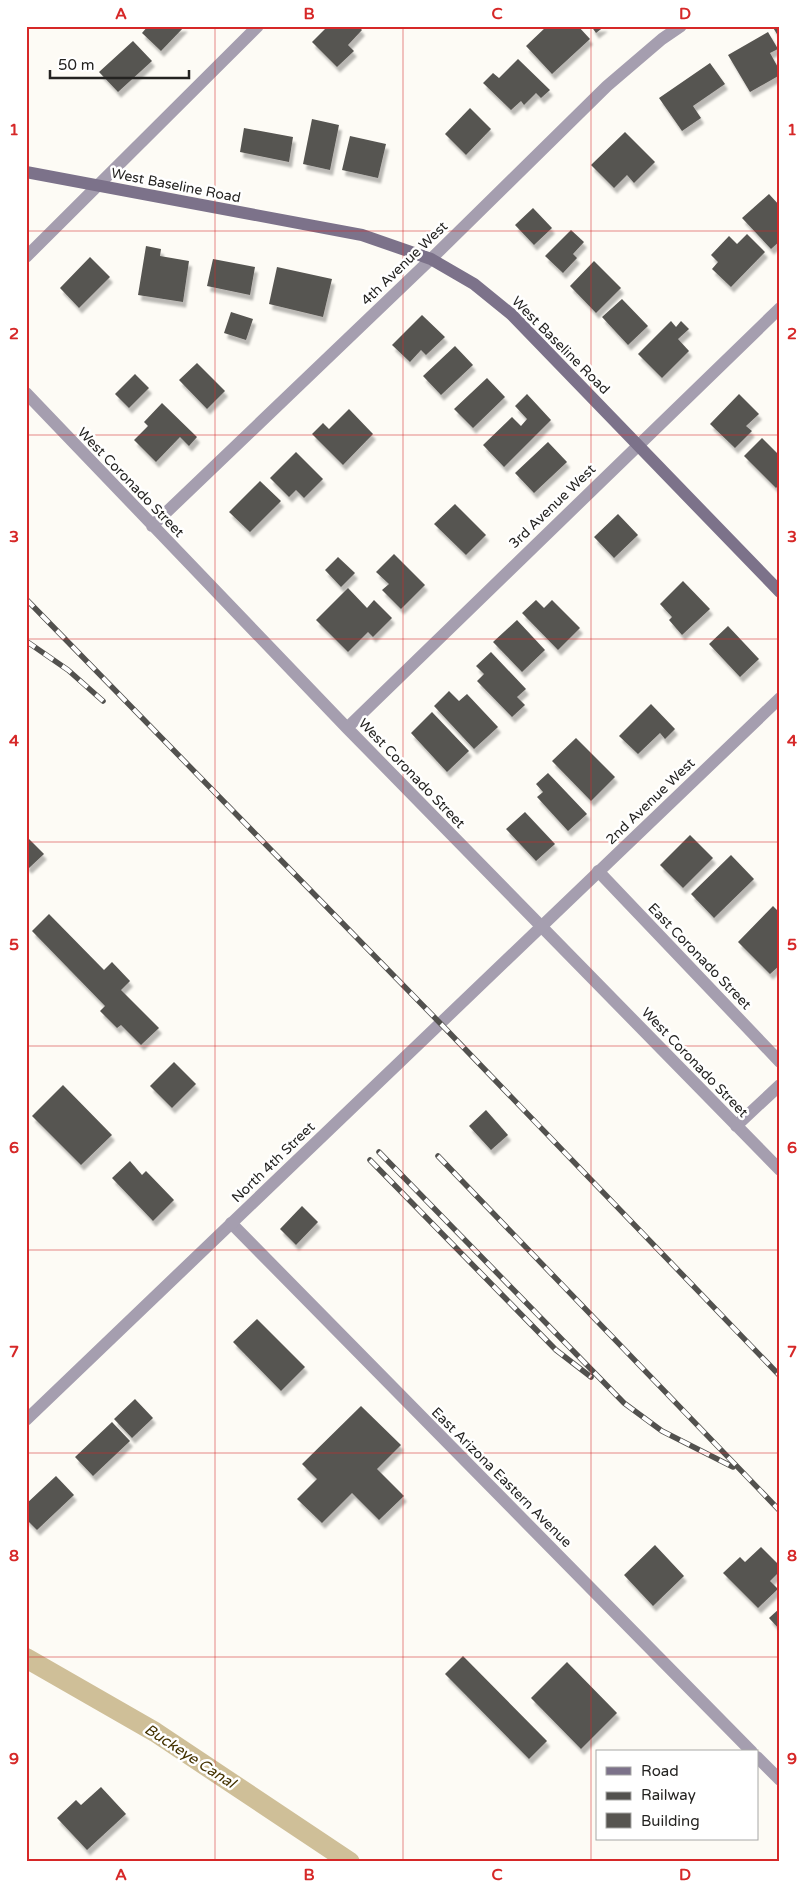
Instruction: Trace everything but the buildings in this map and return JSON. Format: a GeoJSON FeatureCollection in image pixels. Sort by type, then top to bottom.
{"type":"FeatureCollection","features":[{"type":"Feature","properties":{"kind":"main road","name":"West Baseline Road"},"geometry":{"type":"LineString","coordinates":[[26,172],[362,235],[431,259],[474,284],[511,314],[780,592]]}},
{"type":"Feature","properties":{"kind":"street"},"geometry":{"type":"LineString","coordinates":[[26,257],[258,26]]}},
{"type":"Feature","properties":{"kind":"street","name":"4th Avenue West"},"geometry":{"type":"LineString","coordinates":[[152,526],[431,259],[607,86],[662,39],[681,26]]}},
{"type":"Feature","properties":{"kind":"street","name":"3rd Avenue West"},"geometry":{"type":"LineString","coordinates":[[347,728],[780,308]]}},
{"type":"Feature","properties":{"kind":"street","name":"West Coronado Street"},"geometry":{"type":"LineString","coordinates":[[26,393],[347,728],[780,1170]]}},
{"type":"Feature","properties":{"kind":"street","name":"2nd Avenue West"},"geometry":{"type":"LineString","coordinates":[[541,926],[780,698]]}},
{"type":"Feature","properties":{"kind":"street","name":"East Coronado Street"},"geometry":{"type":"LineString","coordinates":[[598,871],[780,1062]]}},
{"type":"Feature","properties":{"kind":"street","name":"North 4th Street"},"geometry":{"type":"LineString","coordinates":[[26,1420],[541,926]]}},
{"type":"Feature","properties":{"kind":"street"},"geometry":{"type":"LineString","coordinates":[[736,1126],[780,1085]]}},
{"type":"Feature","properties":{"kind":"street","name":"East Arizona Eastern Avenue"},"geometry":{"type":"LineString","coordinates":[[231,1223],[750,1750]]}},
{"type":"Feature","properties":{"kind":"street"},"geometry":{"type":"LineString","coordinates":[[758,1759],[780,1780]]}},
{"type":"Feature","properties":{"kind":"waterway","name":"Buckeye Canal"},"geometry":{"type":"LineString","coordinates":[[26,1658],[155,1732],[350,1862]]}},
{"type":"Feature","properties":{"kind":"railway"},"geometry":{"type":"LineString","coordinates":[[26,599],[440,1023],[780,1376]]}},
{"type":"Feature","properties":{"kind":"railway"},"geometry":{"type":"LineString","coordinates":[[26,641],[68,670],[103,701]]}},
{"type":"Feature","properties":{"kind":"railway"},"geometry":{"type":"LineString","coordinates":[[379,1152],[624,1403],[662,1431],[733,1467]]}},
{"type":"Feature","properties":{"kind":"railway"},"geometry":{"type":"LineString","coordinates":[[438,1156],[780,1511]]}},
{"type":"Feature","properties":{"kind":"railway"},"geometry":{"type":"LineString","coordinates":[[370,1160],[556,1350],[591,1377]]}}]}
